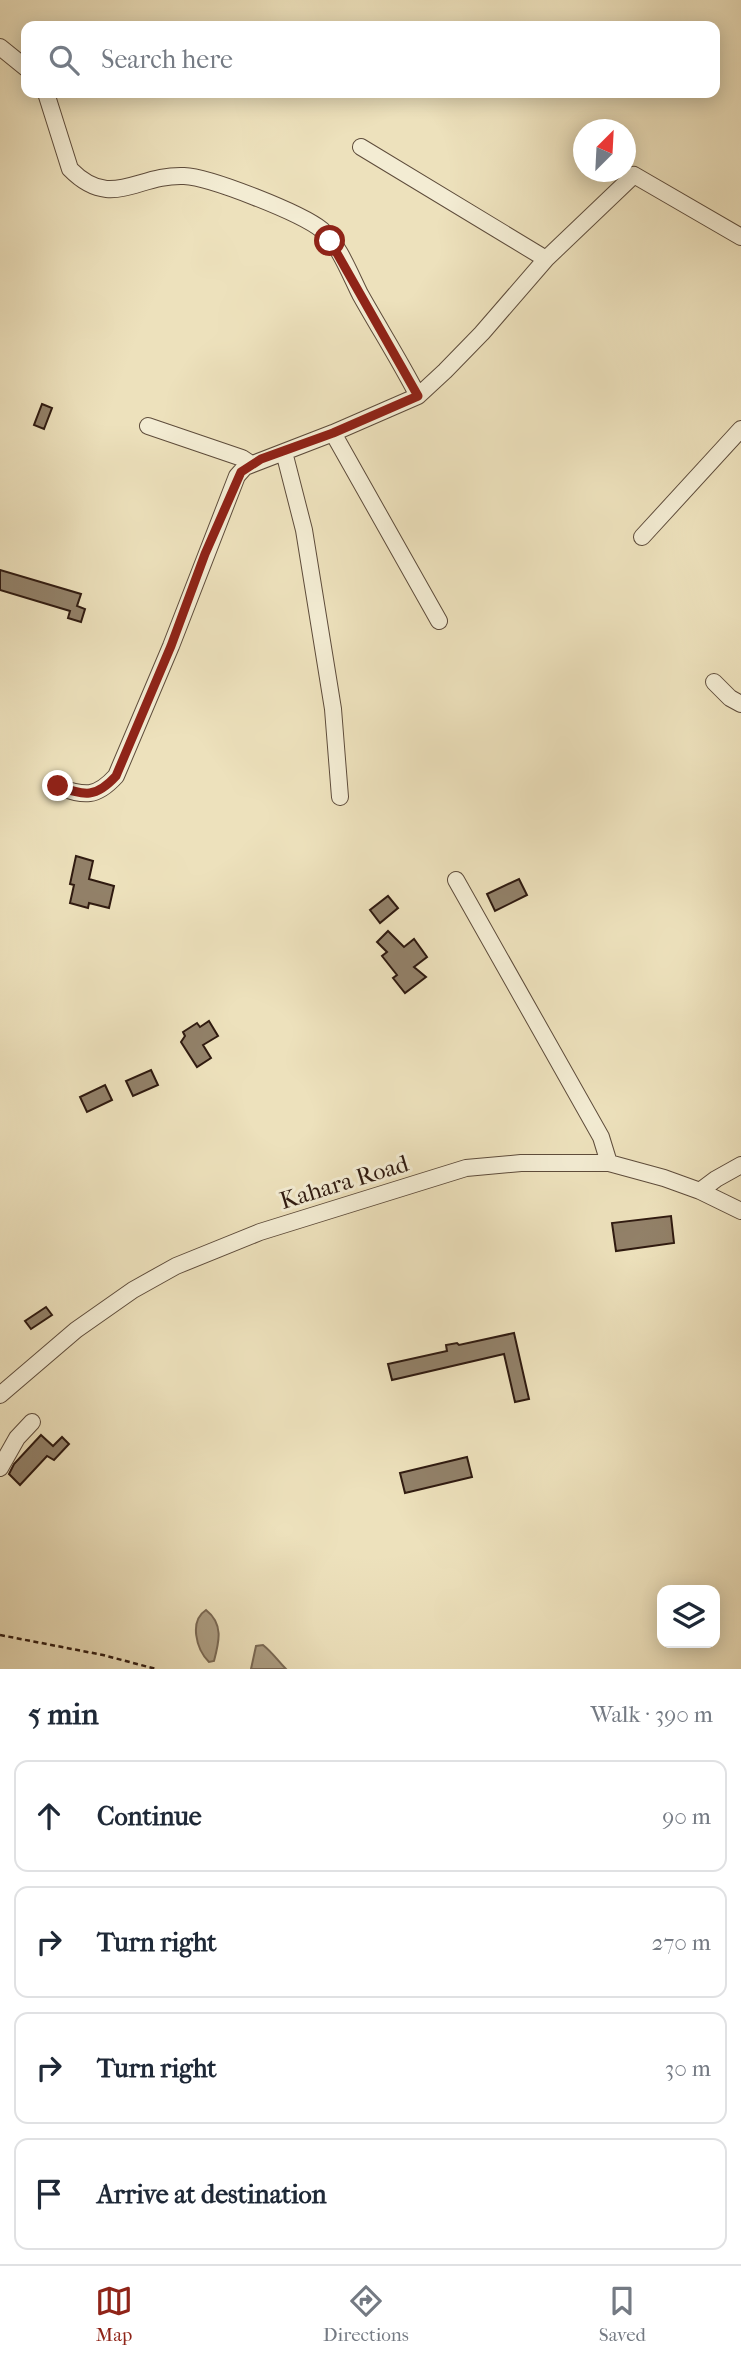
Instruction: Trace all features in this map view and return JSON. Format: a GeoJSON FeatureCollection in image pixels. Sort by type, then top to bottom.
{"type":"FeatureCollection","features":[{"type":"Feature","properties":{"kind":"street"},"geometry":{"type":"LineString","coordinates":[[0,47],[21,64]]}},
{"type":"Feature","properties":{"kind":"street"},"geometry":{"type":"LineString","coordinates":[[48,98],[70,169],[91,185],[118,190],[157,178],[197,178],[244,194],[306,221],[322,231],[340,257],[418,396]]}},
{"type":"Feature","properties":{"kind":"street"},"geometry":{"type":"LineString","coordinates":[[361,147],[546,259]]}},
{"type":"Feature","properties":{"kind":"street"},"geometry":{"type":"LineString","coordinates":[[58,786],[73,792],[94,794],[105,788],[116,776],[157,681],[237,477],[245,467],[418,396],[482,333],[546,259],[634,175],[741,237]]}},
{"type":"Feature","properties":{"kind":"street"},"geometry":{"type":"LineString","coordinates":[[148,426],[242,458],[251,464]]}},
{"type":"Feature","properties":{"kind":"street"},"geometry":{"type":"LineString","coordinates":[[642,537],[741,429]]}},
{"type":"Feature","properties":{"kind":"street"},"geometry":{"type":"LineString","coordinates":[[333,433],[439,621]]}},
{"type":"Feature","properties":{"kind":"street"},"geometry":{"type":"LineString","coordinates":[[284,452],[303,530],[333,709],[340,797]]}},
{"type":"Feature","properties":{"kind":"street"},"geometry":{"type":"LineString","coordinates":[[714,682],[730,698],[741,704]]}},
{"type":"Feature","properties":{"kind":"street"},"geometry":{"type":"LineString","coordinates":[[456,880],[601,1137],[609,1163]]}},
{"type":"Feature","properties":{"kind":"street","name":"Kahara Road"},"geometry":{"type":"LineString","coordinates":[[0,1395],[76,1330],[133,1290],[176,1266],[260,1233],[466,1168],[521,1163],[609,1163],[700,1191],[741,1211]]}},
{"type":"Feature","properties":{"kind":"street"},"geometry":{"type":"LineString","coordinates":[[700,1191],[741,1166]]}},
{"type":"Feature","properties":{"kind":"street"},"geometry":{"type":"LineString","coordinates":[[0,1468],[17,1437],[32,1422]]}},
{"type":"Feature","properties":{"kind":"path"},"geometry":{"type":"LineString","coordinates":[[0,1635],[103,1655],[156,1669]]}},
{"type":"Feature","properties":{"kind":"shaded area"},"geometry":{"type":"Polygon","coordinates":[[[206,1610],[216,1621],[219,1634],[214,1661],[209,1662],[196,1635],[197,1621],[206,1610]]]}},
{"type":"Feature","properties":{"kind":"shaded area"},"geometry":{"type":"Polygon","coordinates":[[[263,1645],[286,1669],[251,1669],[256,1646],[263,1645]]]}},
{"type":"Feature","properties":{"kind":"building"},"geometry":{"type":"Polygon","coordinates":[[[42,404],[52,408],[44,429],[34,425],[42,404]]]}},
{"type":"Feature","properties":{"kind":"building"},"geometry":{"type":"Polygon","coordinates":[[[0,570],[81,594],[77,606],[85,609],[81,622],[68,618],[70,611],[0,590],[0,570]]]}},
{"type":"Feature","properties":{"kind":"building"},"geometry":{"type":"Polygon","coordinates":[[[76,856],[93,861],[89,879],[114,886],[109,908],[89,903],[88,908],[70,903],[74,885],[70,884],[76,856]]]}},
{"type":"Feature","properties":{"kind":"building"},"geometry":{"type":"Polygon","coordinates":[[[519,879],[527,895],[495,911],[487,894],[519,879]]]}},
{"type":"Feature","properties":{"kind":"building"},"geometry":{"type":"Polygon","coordinates":[[[388,896],[398,908],[380,923],[370,910],[388,896]]]}},
{"type":"Feature","properties":{"kind":"building"},"geometry":{"type":"Polygon","coordinates":[[[388,931],[404,947],[414,939],[427,957],[414,967],[426,977],[405,993],[393,978],[397,975],[382,956],[387,952],[377,942],[388,931]]]}},
{"type":"Feature","properties":{"kind":"building"},"geometry":{"type":"Polygon","coordinates":[[[209,1021],[218,1036],[203,1045],[211,1058],[197,1067],[181,1042],[185,1036],[183,1032],[197,1023],[200,1027],[209,1021]]]}},
{"type":"Feature","properties":{"kind":"building"},"geometry":{"type":"Polygon","coordinates":[[[151,1070],[158,1085],[133,1096],[126,1081],[151,1070]]]}},
{"type":"Feature","properties":{"kind":"building"},"geometry":{"type":"Polygon","coordinates":[[[105,1085],[112,1100],[87,1112],[80,1097],[105,1085]]]}},
{"type":"Feature","properties":{"kind":"building"},"geometry":{"type":"Polygon","coordinates":[[[671,1216],[674,1243],[616,1251],[612,1223],[671,1216]]]}},
{"type":"Feature","properties":{"kind":"building"},"geometry":{"type":"Polygon","coordinates":[[[46,1307],[52,1315],[31,1329],[25,1321],[46,1307]]]}},
{"type":"Feature","properties":{"kind":"building"},"geometry":{"type":"Polygon","coordinates":[[[514,1333],[529,1399],[515,1402],[504,1354],[392,1380],[388,1364],[447,1351],[446,1345],[459,1345],[514,1333]]]}},
{"type":"Feature","properties":{"kind":"building"},"geometry":{"type":"Polygon","coordinates":[[[41,1435],[53,1446],[62,1437],[69,1444],[54,1460],[47,1456],[20,1485],[9,1474],[14,1464],[41,1435]]]}},
{"type":"Feature","properties":{"kind":"building"},"geometry":{"type":"Polygon","coordinates":[[[467,1457],[472,1477],[405,1493],[400,1473],[467,1457]]]}},
{"type":"Feature","properties":{"kind":"route"},"geometry":{"type":"LineString","coordinates":[[58,786],[73,792],[94,794],[105,788],[116,776],[133,740],[237,477],[245,467],[418,396],[330,241]]}}]}
